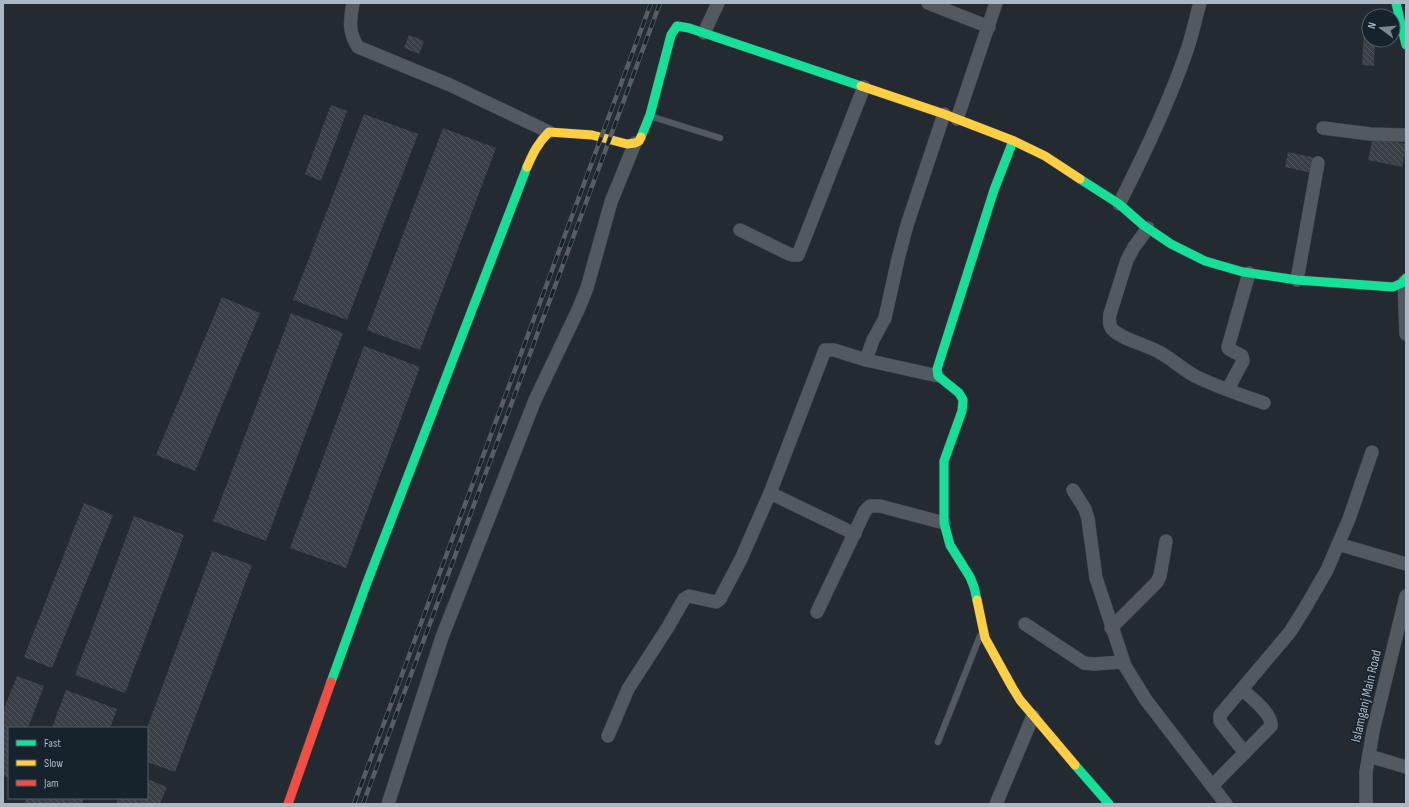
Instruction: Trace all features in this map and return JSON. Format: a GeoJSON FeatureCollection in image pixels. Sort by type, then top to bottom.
{"type":"FeatureCollection","features":[{"type":"Feature","properties":{"kind":"main road"},"geometry":{"type":"LineString","coordinates":[[1396,3],[1406,45]]}},
{"type":"Feature","properties":{"kind":"main road"},"geometry":{"type":"LineString","coordinates":[[288,804],[366,585],[530,159],[540,141],[549,132],[592,135],[626,144],[635,144],[639,141],[650,115],[671,35],[677,26],[683,26],[864,86],[958,119],[1013,141],[1045,156],[1119,204],[1148,228],[1171,244],[1205,261],[1249,273],[1296,280],[1393,287],[1400,285],[1405,280]]}},
{"type":"Feature","properties":{"kind":"main road"},"geometry":{"type":"LineString","coordinates":[[1013,141],[994,190],[938,364],[938,376],[959,393],[964,400],[962,411],[944,461],[944,523],[950,545],[970,577],[974,588],[982,630],[1012,687],[1033,716],[1109,804]]}},
{"type":"Feature","properties":{"kind":"street"},"geometry":{"type":"LineString","coordinates":[[354,3],[350,17],[352,38],[358,47],[450,85],[549,132]]}},
{"type":"Feature","properties":{"kind":"street"},"geometry":{"type":"LineString","coordinates":[[704,33],[718,3]]}},
{"type":"Feature","properties":{"kind":"street"},"geometry":{"type":"LineString","coordinates":[[928,3],[989,27]]}},
{"type":"Feature","properties":{"kind":"street"},"geometry":{"type":"LineString","coordinates":[[958,119],[996,3]]}},
{"type":"Feature","properties":{"kind":"street"},"geometry":{"type":"LineString","coordinates":[[1119,204],[1143,157],[1165,108],[1186,52],[1200,3]]}},
{"type":"Feature","properties":{"kind":"street"},"geometry":{"type":"LineString","coordinates":[[740,230],[789,254],[798,255],[864,86]]}},
{"type":"Feature","properties":{"kind":"street"},"geometry":{"type":"LineString","coordinates":[[866,360],[874,336],[885,318],[906,225],[944,114]]}},
{"type":"Feature","properties":{"kind":"street"},"geometry":{"type":"LineString","coordinates":[[1323,128],[1377,135],[1406,135]]}},
{"type":"Feature","properties":{"kind":"street"},"geometry":{"type":"LineString","coordinates":[[388,804],[442,637],[535,400],[587,288],[610,202],[635,144]]}},
{"type":"Feature","properties":{"kind":"street"},"geometry":{"type":"LineString","coordinates":[[1296,280],[1318,163]]}},
{"type":"Feature","properties":{"kind":"street"},"geometry":{"type":"LineString","coordinates":[[1148,228],[1134,247],[1127,260],[1110,314],[1110,326],[1113,330],[1120,334],[1159,352],[1185,370],[1264,403]]}},
{"type":"Feature","properties":{"kind":"street"},"geometry":{"type":"LineString","coordinates":[[1228,389],[1243,359],[1242,356],[1228,347],[1249,273]]}},
{"type":"Feature","properties":{"kind":"street"},"geometry":{"type":"LineString","coordinates":[[1405,280],[1406,334]]}},
{"type":"Feature","properties":{"kind":"street"},"geometry":{"type":"LineString","coordinates":[[608,736],[628,689],[668,627],[684,599],[689,596],[714,602],[719,601],[741,559],[770,493],[825,350],[834,350],[866,360],[938,376]]}},
{"type":"Feature","properties":{"kind":"street"},"geometry":{"type":"LineString","coordinates":[[1245,753],[1222,724],[1219,718],[1221,712],[1290,632],[1327,570],[1349,519],[1372,452]]}},
{"type":"Feature","properties":{"kind":"street"},"geometry":{"type":"LineString","coordinates":[[1073,490],[1085,509],[1088,520],[1095,574],[1123,662],[1146,700],[1226,804]]}},
{"type":"Feature","properties":{"kind":"street"},"geometry":{"type":"LineString","coordinates":[[770,493],[855,534]]}},
{"type":"Feature","properties":{"kind":"street"},"geometry":{"type":"LineString","coordinates":[[817,612],[865,511],[870,506],[874,505],[944,523]]}},
{"type":"Feature","properties":{"kind":"street"},"geometry":{"type":"LineString","coordinates":[[1112,628],[1157,582],[1160,576],[1166,541]]}},
{"type":"Feature","properties":{"kind":"street"},"geometry":{"type":"LineString","coordinates":[[1338,544],[1406,564]]}},
{"type":"Feature","properties":{"kind":"street","name":"Islamganj Main Road"},"geometry":{"type":"LineString","coordinates":[[1366,804],[1366,772],[1373,731],[1406,596]]}},
{"type":"Feature","properties":{"kind":"street"},"geometry":{"type":"LineString","coordinates":[[1025,624],[1084,663],[1094,664],[1123,662]]}},
{"type":"Feature","properties":{"kind":"street"},"geometry":{"type":"LineString","coordinates":[[1212,786],[1269,728],[1271,723],[1270,717],[1267,713],[1242,689]]}},
{"type":"Feature","properties":{"kind":"street"},"geometry":{"type":"LineString","coordinates":[[996,804],[1033,716]]}},
{"type":"Feature","properties":{"kind":"street"},"geometry":{"type":"LineString","coordinates":[[1369,756],[1406,766]]}},
{"type":"Feature","properties":{"kind":"lane"},"geometry":{"type":"LineString","coordinates":[[650,115],[720,138]]}},
{"type":"Feature","properties":{"kind":"lane"},"geometry":{"type":"LineString","coordinates":[[938,742],[982,630]]}},
{"type":"Feature","properties":{"kind":"building"},"geometry":{"type":"Polygon","coordinates":[[[409,35],[424,41],[419,54],[404,48],[409,35]]]}},
{"type":"Feature","properties":{"kind":"building"},"geometry":{"type":"Polygon","coordinates":[[[1363,48],[1375,48],[1374,66],[1362,65],[1363,48]]]}},
{"type":"Feature","properties":{"kind":"building"},"geometry":{"type":"Polygon","coordinates":[[[331,105],[347,111],[321,181],[305,174],[331,105]]]}},
{"type":"Feature","properties":{"kind":"building"},"geometry":{"type":"Polygon","coordinates":[[[364,114],[418,134],[347,320],[293,300],[364,114]]]}},
{"type":"Feature","properties":{"kind":"building"},"geometry":{"type":"Polygon","coordinates":[[[443,128],[496,148],[420,350],[367,330],[443,128]]]}},
{"type":"Feature","properties":{"kind":"building"},"geometry":{"type":"Polygon","coordinates":[[[1373,137],[1406,144],[1402,167],[1368,160],[1373,137]]]}},
{"type":"Feature","properties":{"kind":"building"},"geometry":{"type":"Polygon","coordinates":[[[1288,152],[1316,158],[1312,173],[1285,167],[1288,152]]]}},
{"type":"Feature","properties":{"kind":"building"},"geometry":{"type":"Polygon","coordinates":[[[222,297],[260,313],[195,471],[156,455],[222,297]]]}},
{"type":"Feature","properties":{"kind":"building"},"geometry":{"type":"Polygon","coordinates":[[[291,313],[343,333],[266,541],[213,521],[291,313]]]}},
{"type":"Feature","properties":{"kind":"building"},"geometry":{"type":"Polygon","coordinates":[[[364,346],[420,367],[346,568],[290,548],[364,346]]]}},
{"type":"Feature","properties":{"kind":"building"},"geometry":{"type":"Polygon","coordinates":[[[84,503],[113,515],[52,668],[24,657],[84,503]]]}},
{"type":"Feature","properties":{"kind":"building"},"geometry":{"type":"Polygon","coordinates":[[[134,516],[184,535],[125,693],[75,675],[134,516]]]}},
{"type":"Feature","properties":{"kind":"building"},"geometry":{"type":"Polygon","coordinates":[[[212,551],[252,565],[175,772],[148,762],[147,727],[212,551]]]}},
{"type":"Feature","properties":{"kind":"building"},"geometry":{"type":"Polygon","coordinates":[[[17,676],[44,686],[28,727],[8,727],[8,778],[3,776],[3,711],[17,676]]]}},
{"type":"Feature","properties":{"kind":"building"},"geometry":{"type":"Polygon","coordinates":[[[66,690],[117,709],[110,727],[52,727],[66,690]]]}},
{"type":"Feature","properties":{"kind":"building"},"geometry":{"type":"Polygon","coordinates":[[[148,779],[167,787],[160,804],[116,804],[118,799],[148,799],[148,779]]]}},
{"type":"Feature","properties":{"kind":"building"},"geometry":{"type":"Polygon","coordinates":[[[26,799],[84,799],[82,804],[24,804],[26,799]]]}},
{"type":"Feature","properties":{"kind":"railway"},"geometry":{"type":"LineString","coordinates":[[354,804],[651,3]]}},
{"type":"Feature","properties":{"kind":"railway"},"geometry":{"type":"LineString","coordinates":[[363,804],[660,3]]}},
{"type":"Feature","properties":{"kind":"traffic: fast"},"geometry":{"type":"LineString","coordinates":[[1396,3],[1406,45]]}},
{"type":"Feature","properties":{"kind":"traffic: fast"},"geometry":{"type":"LineString","coordinates":[[641,137],[650,115],[671,35],[677,26],[689,28],[861,86]]}},
{"type":"Feature","properties":{"kind":"traffic: fast"},"geometry":{"type":"LineString","coordinates":[[977,600],[970,577],[950,545],[944,523],[944,461],[962,411],[963,400],[959,393],[938,376],[937,369],[994,190],[1013,141]]}},
{"type":"Feature","properties":{"kind":"traffic: fast"},"geometry":{"type":"LineString","coordinates":[[331,682],[366,585],[527,167]]}},
{"type":"Feature","properties":{"kind":"traffic: fast"},"geometry":{"type":"LineString","coordinates":[[1080,179],[1119,204],[1143,225],[1171,244],[1205,261],[1243,272],[1297,280],[1393,287],[1402,283],[1406,278]]}},
{"type":"Feature","properties":{"kind":"traffic: fast"},"geometry":{"type":"LineString","coordinates":[[1075,765],[1109,804]]}},
{"type":"Feature","properties":{"kind":"traffic: slow"},"geometry":{"type":"LineString","coordinates":[[861,86],[944,114],[1014,141],[1045,156],[1080,179]]}},
{"type":"Feature","properties":{"kind":"traffic: slow"},"geometry":{"type":"LineString","coordinates":[[527,167],[536,148],[549,132],[592,135],[627,144],[635,143],[639,141],[641,137]]}},
{"type":"Feature","properties":{"kind":"traffic: slow"},"geometry":{"type":"LineString","coordinates":[[977,600],[985,638],[1012,687],[1020,700],[1075,765]]}},
{"type":"Feature","properties":{"kind":"traffic: jam"},"geometry":{"type":"LineString","coordinates":[[288,804],[331,682]]}}]}
